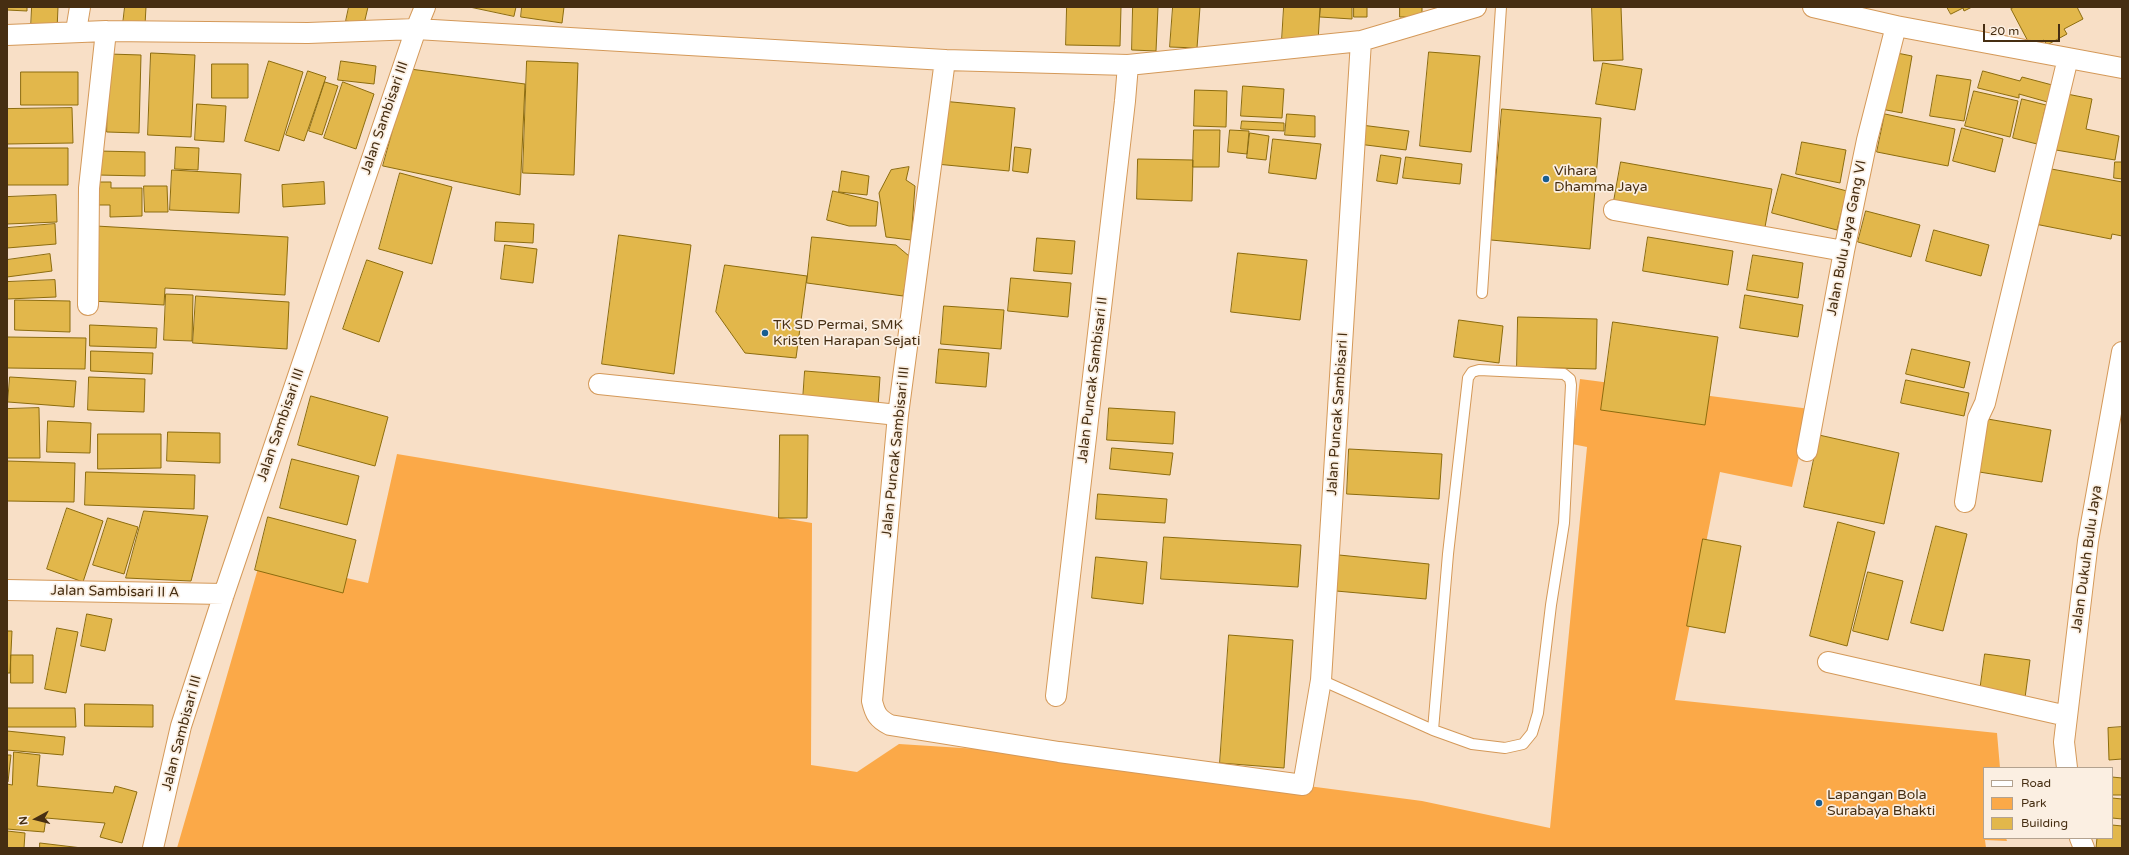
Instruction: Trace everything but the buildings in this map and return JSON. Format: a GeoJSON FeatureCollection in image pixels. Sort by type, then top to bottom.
{"type":"FeatureCollection","features":[{"type":"Feature","properties":{"kind":"street"},"geometry":{"type":"LineString","coordinates":[[76,32],[80,7]]}},
{"type":"Feature","properties":{"kind":"street","name":"Jalan Sambisari III"},"geometry":{"type":"LineString","coordinates":[[153,848],[181,726],[224,594],[416,29],[425,7]]}},
{"type":"Feature","properties":{"kind":"street"},"geometry":{"type":"LineString","coordinates":[[7,35],[106,31],[308,33],[416,29],[945,60],[1128,65],[1361,41],[1476,7]]}},
{"type":"Feature","properties":{"kind":"street"},"geometry":{"type":"LineString","coordinates":[[1814,7],[1896,26],[2122,68]]}},
{"type":"Feature","properties":{"kind":"street","name":"Jalan Bulu Jaya Gang VI"},"geometry":{"type":"LineString","coordinates":[[1807,451],[1844,251],[1867,140],[1896,26]]}},
{"type":"Feature","properties":{"kind":"street"},"geometry":{"type":"LineString","coordinates":[[88,305],[89,188],[106,31]]}},
{"type":"Feature","properties":{"kind":"street","name":"Jalan Puncak Sambisari I"},"geometry":{"type":"LineString","coordinates":[[1303,785],[1321,680],[1361,41]]}},
{"type":"Feature","properties":{"kind":"street"},"geometry":{"type":"LineString","coordinates":[[1965,502],[1978,418],[1986,403],[2068,58]]}},
{"type":"Feature","properties":{"kind":"street","name":"Jalan Puncak Sambisari III"},"geometry":{"type":"LineString","coordinates":[[945,60],[898,415],[872,701],[875,714],[882,721],[890,725],[1060,752],[1303,785]]}},
{"type":"Feature","properties":{"kind":"street","name":"Jalan Puncak Sambisari II"},"geometry":{"type":"LineString","coordinates":[[1056,696],[1128,65]]}},
{"type":"Feature","properties":{"kind":"street"},"geometry":{"type":"LineString","coordinates":[[1614,210],[1844,251]]}},
{"type":"Feature","properties":{"kind":"street","name":"Jalan Dukuh Bulu Jaya"},"geometry":{"type":"LineString","coordinates":[[2068,767],[2064,742],[2088,541],[2122,352]]}},
{"type":"Feature","properties":{"kind":"street"},"geometry":{"type":"LineString","coordinates":[[599,384],[898,415]]}},
{"type":"Feature","properties":{"kind":"street","name":"Jalan Sambisari II A"},"geometry":{"type":"LineString","coordinates":[[7,590],[224,594]]}},
{"type":"Feature","properties":{"kind":"street"},"geometry":{"type":"LineString","coordinates":[[1828,662],[2067,716]]}},
{"type":"Feature","properties":{"kind":"lane"},"geometry":{"type":"LineString","coordinates":[[1482,293],[1501,7]]}},
{"type":"Feature","properties":{"kind":"lane"},"geometry":{"type":"LineString","coordinates":[[1321,680],[1433,730],[1472,744],[1505,748],[1524,744],[1532,733],[1538,713],[1551,605],[1564,523],[1571,385],[1570,379],[1564,374],[1479,370],[1472,372],[1468,378],[1448,554],[1433,730]]}},
{"type":"Feature","properties":{"kind":"green space"},"geometry":{"type":"Polygon","coordinates":[[[1580,379],[1810,409],[1792,487],[1720,472],[1675,700],[1997,733],[2000,767],[1983,767],[1983,839],[2006,839],[2007,841],[1985,840],[1986,848],[177,848],[261,558],[368,583],[397,454],[812,523],[811,765],[857,772],[899,744],[1073,755],[1422,801],[1550,828],[1587,447],[1572,444],[1580,379]]]}},
{"type":"Feature","properties":{"kind":"place","name":"Vihara Dhamma Jaya"},"geometry":{"type":"Point","coordinates":[1546,179]}},
{"type":"Feature","properties":{"kind":"place","name":"TK SD Permai, SMK Kristen Harapan Sejati"},"geometry":{"type":"Point","coordinates":[765,333]}},
{"type":"Feature","properties":{"kind":"place","name":"Lapangan Bola Surabaya Bhakti"},"geometry":{"type":"Point","coordinates":[1819,803]}}]}
